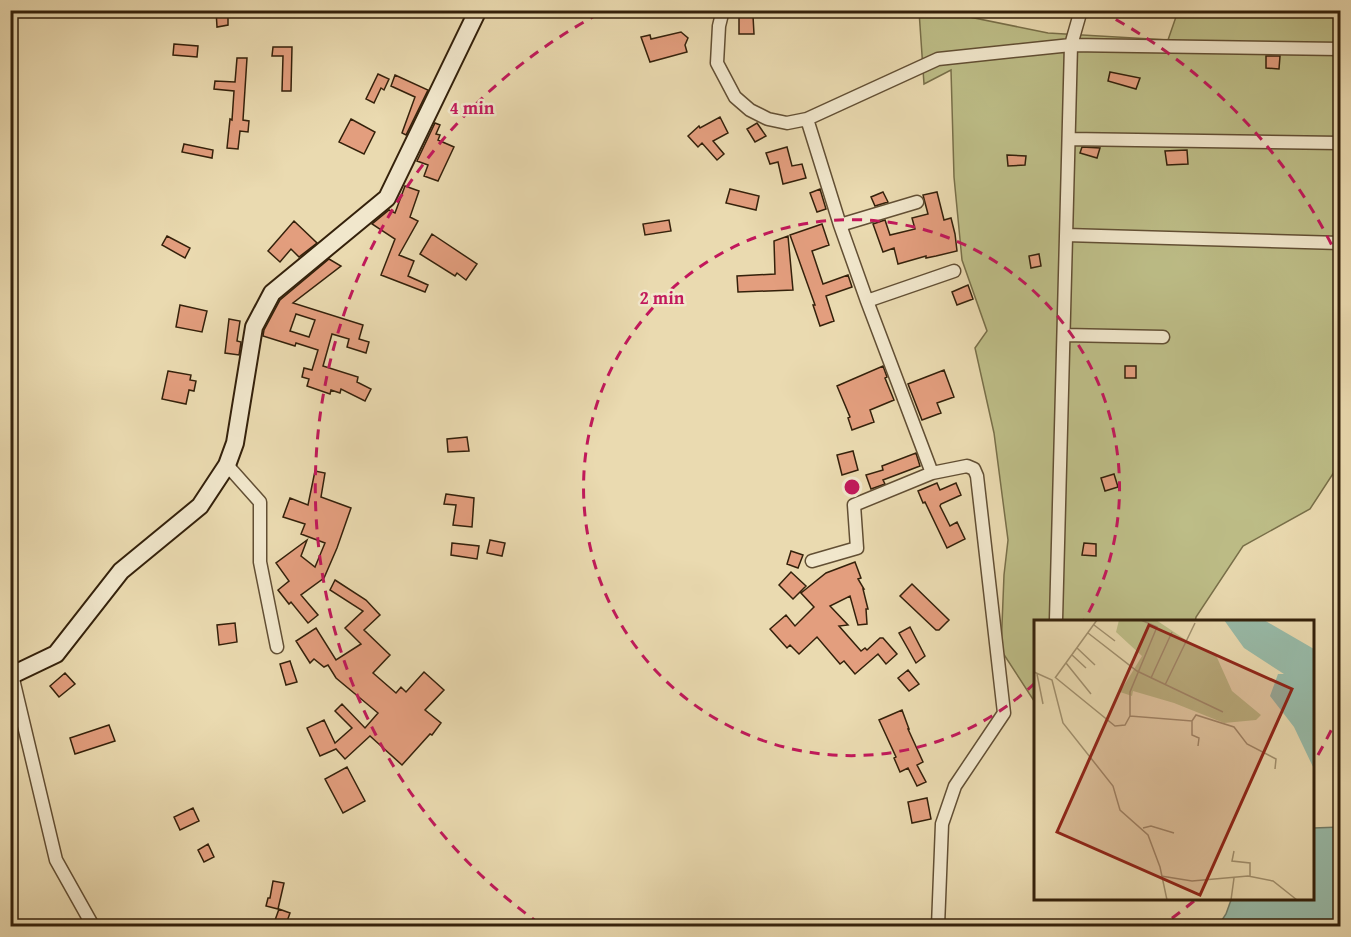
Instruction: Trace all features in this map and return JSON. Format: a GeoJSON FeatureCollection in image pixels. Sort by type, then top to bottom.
{"type":"FeatureCollection","features":[{"type":"Feature","properties":{"kind":"street"},"geometry":{"type":"LineString","coordinates":[[93,927],[56,860],[11,676],[56,654],[121,571],[200,506],[227,465],[235,443],[254,327],[272,293],[387,198],[478,10]]}},
{"type":"Feature","properties":{"kind":"street"},"geometry":{"type":"LineString","coordinates":[[723,10],[719,26],[717,63],[735,97],[750,110],[768,119],[787,123],[807,119],[938,59],[1071,45],[1341,49]]}},
{"type":"Feature","properties":{"kind":"street"},"geometry":{"type":"LineString","coordinates":[[1056,620],[1071,45],[1081,10]]}},
{"type":"Feature","properties":{"kind":"street"},"geometry":{"type":"LineString","coordinates":[[807,119],[840,225],[932,473]]}},
{"type":"Feature","properties":{"kind":"street"},"geometry":{"type":"LineString","coordinates":[[1069,139],[1341,143]]}},
{"type":"Feature","properties":{"kind":"street"},"geometry":{"type":"LineString","coordinates":[[840,225],[917,202]]}},
{"type":"Feature","properties":{"kind":"street"},"geometry":{"type":"LineString","coordinates":[[1066,235],[1341,243]]}},
{"type":"Feature","properties":{"kind":"street"},"geometry":{"type":"LineString","coordinates":[[867,301],[954,271]]}},
{"type":"Feature","properties":{"kind":"street"},"geometry":{"type":"LineString","coordinates":[[1064,335],[1163,337]]}},
{"type":"Feature","properties":{"kind":"street"},"geometry":{"type":"LineString","coordinates":[[227,465],[260,502],[260,562],[277,647]]}},
{"type":"Feature","properties":{"kind":"street"},"geometry":{"type":"LineString","coordinates":[[812,561],[857,548],[854,505],[932,473],[967,466],[974,469],[977,476],[1004,713],[955,786],[942,824],[938,927]]}},
{"type":"Feature","properties":{"kind":"green space"},"geometry":{"type":"Polygon","coordinates":[[[919,11],[940,11],[1048,33],[1168,40],[1178,11],[1340,11],[1340,463],[1310,509],[1243,546],[1195,620],[1034,620],[1034,701],[1001,650],[1008,540],[994,433],[975,348],[987,331],[962,260],[954,177],[951,70],[924,84],[919,11]]]}},
{"type":"Feature","properties":{"kind":"shaded area"},"geometry":{"type":"Polygon","coordinates":[[[1340,827],[1340,926],[1218,926],[1231,901],[1315,901],[1315,828],[1340,827]]]}},
{"type":"Feature","properties":{"kind":"building"},"geometry":{"type":"Polygon","coordinates":[[[216,10],[228,10],[228,25],[217,27],[216,10]]]}},
{"type":"Feature","properties":{"kind":"building"},"geometry":{"type":"Polygon","coordinates":[[[739,16],[753,16],[754,34],[739,34],[739,16]]]}},
{"type":"Feature","properties":{"kind":"building"},"geometry":{"type":"Polygon","coordinates":[[[681,32],[688,38],[685,45],[687,52],[650,62],[641,37],[650,35],[651,39],[681,32]]]}},
{"type":"Feature","properties":{"kind":"building"},"geometry":{"type":"Polygon","coordinates":[[[174,44],[198,46],[197,57],[173,55],[174,44]]]}},
{"type":"Feature","properties":{"kind":"building"},"geometry":{"type":"Polygon","coordinates":[[[273,47],[292,47],[291,91],[282,91],[283,56],[272,56],[273,47]]]}},
{"type":"Feature","properties":{"kind":"building"},"geometry":{"type":"Polygon","coordinates":[[[1266,56],[1280,56],[1279,69],[1266,68],[1266,56]]]}},
{"type":"Feature","properties":{"kind":"building"},"geometry":{"type":"Polygon","coordinates":[[[237,58],[247,58],[243,120],[249,121],[248,132],[240,131],[238,149],[227,148],[234,91],[214,89],[215,81],[235,82],[237,58]]]}},
{"type":"Feature","properties":{"kind":"building"},"geometry":{"type":"Polygon","coordinates":[[[1110,72],[1140,78],[1136,89],[1108,81],[1110,72]]]}},
{"type":"Feature","properties":{"kind":"building"},"geometry":{"type":"Polygon","coordinates":[[[378,74],[389,79],[384,90],[381,88],[374,103],[366,99],[378,74]]]}},
{"type":"Feature","properties":{"kind":"building"},"geometry":{"type":"Polygon","coordinates":[[[395,75],[428,90],[406,135],[402,133],[415,97],[391,86],[395,75]]]}},
{"type":"Feature","properties":{"kind":"building"},"geometry":{"type":"Polygon","coordinates":[[[720,117],[728,133],[713,141],[724,154],[717,160],[702,143],[698,147],[688,136],[699,126],[700,128],[720,117]]]}},
{"type":"Feature","properties":{"kind":"building"},"geometry":{"type":"Polygon","coordinates":[[[351,119],[375,132],[364,154],[339,142],[351,119]]]}},
{"type":"Feature","properties":{"kind":"building"},"geometry":{"type":"Polygon","coordinates":[[[435,123],[440,125],[436,134],[440,135],[438,140],[454,147],[438,181],[424,176],[428,165],[417,161],[435,123]]]}},
{"type":"Feature","properties":{"kind":"building"},"geometry":{"type":"Polygon","coordinates":[[[757,123],[766,136],[755,142],[747,129],[757,123]]]}},
{"type":"Feature","properties":{"kind":"building"},"geometry":{"type":"Polygon","coordinates":[[[184,144],[213,150],[212,158],[182,152],[184,144]]]}},
{"type":"Feature","properties":{"kind":"building"},"geometry":{"type":"Polygon","coordinates":[[[787,147],[792,166],[802,164],[806,178],[783,184],[778,162],[770,164],[766,153],[787,147]]]}},
{"type":"Feature","properties":{"kind":"building"},"geometry":{"type":"Polygon","coordinates":[[[1082,147],[1100,148],[1097,158],[1080,153],[1082,147]]]}},
{"type":"Feature","properties":{"kind":"building"},"geometry":{"type":"Polygon","coordinates":[[[1187,150],[1188,164],[1167,165],[1165,151],[1187,150]]]}},
{"type":"Feature","properties":{"kind":"building"},"geometry":{"type":"Polygon","coordinates":[[[1007,155],[1026,156],[1025,165],[1008,166],[1007,155]]]}},
{"type":"Feature","properties":{"kind":"building"},"geometry":{"type":"Polygon","coordinates":[[[405,186],[419,191],[410,217],[418,221],[399,255],[414,261],[408,276],[428,285],[425,292],[381,275],[395,239],[372,224],[389,210],[395,213],[405,186]]]}},
{"type":"Feature","properties":{"kind":"building"},"geometry":{"type":"Polygon","coordinates":[[[730,189],[759,196],[756,210],[726,203],[730,189]]]}},
{"type":"Feature","properties":{"kind":"building"},"geometry":{"type":"Polygon","coordinates":[[[820,189],[826,209],[817,212],[810,193],[820,189]]]}},
{"type":"Feature","properties":{"kind":"building"},"geometry":{"type":"Polygon","coordinates":[[[883,192],[888,202],[875,206],[871,197],[883,192]]]}},
{"type":"Feature","properties":{"kind":"building"},"geometry":{"type":"Polygon","coordinates":[[[937,192],[944,220],[951,218],[957,251],[898,264],[894,248],[883,252],[873,224],[885,220],[890,235],[915,229],[912,218],[928,214],[923,195],[937,192]]]}},
{"type":"Feature","properties":{"kind":"building"},"geometry":{"type":"Polygon","coordinates":[[[669,220],[671,231],[645,235],[643,224],[669,220]]]}},
{"type":"Feature","properties":{"kind":"building"},"geometry":{"type":"Polygon","coordinates":[[[294,221],[317,243],[299,257],[291,249],[280,262],[268,251],[294,221]]]}},
{"type":"Feature","properties":{"kind":"building"},"geometry":{"type":"Polygon","coordinates":[[[822,224],[829,245],[812,251],[823,284],[848,275],[852,287],[826,296],[834,321],[820,326],[813,305],[815,305],[790,235],[822,224]]]}},
{"type":"Feature","properties":{"kind":"building"},"geometry":{"type":"Polygon","coordinates":[[[432,234],[477,264],[466,280],[457,273],[455,276],[420,254],[432,234]]]}},
{"type":"Feature","properties":{"kind":"building"},"geometry":{"type":"Polygon","coordinates":[[[167,236],[190,248],[185,258],[162,245],[167,236]]]}},
{"type":"Feature","properties":{"kind":"building"},"geometry":{"type":"Polygon","coordinates":[[[788,236],[793,290],[738,292],[737,276],[775,274],[774,241],[788,236]]]}},
{"type":"Feature","properties":{"kind":"building"},"geometry":{"type":"Polygon","coordinates":[[[1039,254],[1041,266],[1031,268],[1029,256],[1039,254]]]}},
{"type":"Feature","properties":{"kind":"building"},"geometry":{"type":"Polygon","coordinates":[[[329,259],[341,266],[293,303],[363,325],[359,339],[369,342],[366,353],[347,347],[349,339],[332,334],[323,366],[358,377],[357,382],[371,389],[365,401],[341,389],[340,393],[331,390],[330,394],[307,386],[309,379],[302,377],[304,368],[312,370],[318,350],[263,336],[280,300],[329,259]],[[296,314],[290,331],[309,337],[315,320],[296,314]]]}},
{"type":"Feature","properties":{"kind":"building"},"geometry":{"type":"Polygon","coordinates":[[[968,285],[973,299],[957,305],[952,292],[968,285]]]}},
{"type":"Feature","properties":{"kind":"building"},"geometry":{"type":"Polygon","coordinates":[[[180,305],[207,311],[202,332],[176,327],[180,305]]]}},
{"type":"Feature","properties":{"kind":"building"},"geometry":{"type":"Polygon","coordinates":[[[229,319],[240,321],[237,341],[241,342],[239,355],[225,353],[229,319]]]}},
{"type":"Feature","properties":{"kind":"building"},"geometry":{"type":"Polygon","coordinates":[[[883,366],[894,400],[870,410],[874,422],[852,430],[848,418],[850,417],[837,386],[883,366]]]}},
{"type":"Feature","properties":{"kind":"building"},"geometry":{"type":"Polygon","coordinates":[[[1125,366],[1136,366],[1136,378],[1125,378],[1125,366]]]}},
{"type":"Feature","properties":{"kind":"building"},"geometry":{"type":"Polygon","coordinates":[[[944,370],[954,397],[937,403],[941,413],[922,420],[908,384],[944,370]]]}},
{"type":"Feature","properties":{"kind":"building"},"geometry":{"type":"Polygon","coordinates":[[[168,371],[191,375],[190,380],[196,381],[194,391],[189,390],[186,404],[162,399],[168,371]]]}},
{"type":"Feature","properties":{"kind":"building"},"geometry":{"type":"Polygon","coordinates":[[[467,437],[469,451],[448,452],[447,439],[467,437]]]}},
{"type":"Feature","properties":{"kind":"building"},"geometry":{"type":"Polygon","coordinates":[[[853,451],[858,470],[842,475],[837,455],[853,451]]]}},
{"type":"Feature","properties":{"kind":"building"},"geometry":{"type":"Polygon","coordinates":[[[916,453],[920,466],[883,480],[885,484],[871,489],[866,475],[883,470],[882,466],[916,453]]]}},
{"type":"Feature","properties":{"kind":"building"},"geometry":{"type":"Polygon","coordinates":[[[315,471],[325,473],[321,497],[351,508],[324,578],[301,595],[318,615],[308,623],[278,590],[289,581],[276,563],[307,540],[301,556],[315,567],[325,543],[301,534],[305,524],[283,517],[290,498],[308,505],[315,471]]]}},
{"type":"Feature","properties":{"kind":"building"},"geometry":{"type":"Polygon","coordinates":[[[1114,474],[1118,487],[1105,491],[1101,478],[1114,474]]]}},
{"type":"Feature","properties":{"kind":"building"},"geometry":{"type":"Polygon","coordinates":[[[937,483],[940,490],[956,483],[961,495],[940,506],[950,526],[957,522],[965,539],[947,548],[918,491],[937,483]]]}},
{"type":"Feature","properties":{"kind":"building"},"geometry":{"type":"Polygon","coordinates":[[[446,494],[474,498],[472,527],[453,525],[456,505],[444,504],[446,494]]]}},
{"type":"Feature","properties":{"kind":"building"},"geometry":{"type":"Polygon","coordinates":[[[490,540],[505,543],[502,556],[487,553],[490,540]]]}},
{"type":"Feature","properties":{"kind":"building"},"geometry":{"type":"Polygon","coordinates":[[[452,543],[479,546],[477,559],[451,555],[452,543]]]}},
{"type":"Feature","properties":{"kind":"building"},"geometry":{"type":"Polygon","coordinates":[[[1084,543],[1096,544],[1096,556],[1082,555],[1084,543]]]}},
{"type":"Feature","properties":{"kind":"building"},"geometry":{"type":"Polygon","coordinates":[[[791,551],[803,555],[798,568],[787,564],[791,551]]]}},
{"type":"Feature","properties":{"kind":"building"},"geometry":{"type":"Polygon","coordinates":[[[855,562],[868,609],[866,609],[867,624],[858,625],[850,596],[830,606],[848,625],[839,626],[861,651],[865,648],[867,650],[883,638],[897,654],[886,664],[878,654],[855,674],[844,661],[840,664],[817,637],[799,654],[790,645],[787,648],[770,629],[786,615],[795,626],[814,607],[801,593],[826,573],[855,562]]]}},
{"type":"Feature","properties":{"kind":"building"},"geometry":{"type":"Polygon","coordinates":[[[791,572],[806,586],[793,599],[779,585],[791,572]]]}},
{"type":"Feature","properties":{"kind":"building"},"geometry":{"type":"Polygon","coordinates":[[[335,580],[366,600],[380,615],[364,630],[390,655],[373,673],[396,693],[401,687],[406,692],[424,672],[444,690],[425,710],[441,723],[402,765],[370,736],[345,759],[336,749],[320,756],[307,728],[324,720],[335,743],[352,728],[335,711],[342,704],[365,728],[378,713],[336,678],[328,665],[324,667],[314,659],[310,663],[296,641],[316,628],[336,660],[361,644],[345,628],[363,611],[330,590],[335,580]]]}},
{"type":"Feature","properties":{"kind":"building"},"geometry":{"type":"Polygon","coordinates":[[[912,584],[949,620],[939,630],[936,630],[900,596],[912,584]]]}},
{"type":"Feature","properties":{"kind":"building"},"geometry":{"type":"Polygon","coordinates":[[[235,623],[237,642],[219,645],[217,625],[235,623]]]}},
{"type":"Feature","properties":{"kind":"building"},"geometry":{"type":"Polygon","coordinates":[[[910,627],[925,656],[916,663],[899,633],[910,627]]]}},
{"type":"Feature","properties":{"kind":"building"},"geometry":{"type":"Polygon","coordinates":[[[290,661],[297,682],[286,685],[280,664],[290,661]]]}},
{"type":"Feature","properties":{"kind":"building"},"geometry":{"type":"Polygon","coordinates":[[[908,670],[919,684],[909,691],[898,678],[908,670]]]}},
{"type":"Feature","properties":{"kind":"building"},"geometry":{"type":"Polygon","coordinates":[[[65,673],[75,684],[59,697],[50,686],[65,673]]]}},
{"type":"Feature","properties":{"kind":"building"},"geometry":{"type":"Polygon","coordinates":[[[902,710],[923,762],[917,765],[926,782],[917,786],[908,768],[900,772],[894,758],[896,757],[879,720],[902,710]]]}},
{"type":"Feature","properties":{"kind":"building"},"geometry":{"type":"Polygon","coordinates":[[[109,725],[115,741],[75,754],[70,738],[109,725]]]}},
{"type":"Feature","properties":{"kind":"building"},"geometry":{"type":"Polygon","coordinates":[[[347,767],[365,801],[343,813],[325,779],[347,767]]]}},
{"type":"Feature","properties":{"kind":"building"},"geometry":{"type":"Polygon","coordinates":[[[927,798],[931,819],[912,823],[908,802],[927,798]]]}},
{"type":"Feature","properties":{"kind":"building"},"geometry":{"type":"Polygon","coordinates":[[[193,808],[199,821],[180,830],[174,817],[193,808]]]}},
{"type":"Feature","properties":{"kind":"building"},"geometry":{"type":"Polygon","coordinates":[[[208,844],[214,857],[204,862],[198,850],[208,844]]]}},
{"type":"Feature","properties":{"kind":"building"},"geometry":{"type":"Polygon","coordinates":[[[273,881],[284,883],[278,909],[266,906],[273,881]]]}},
{"type":"Feature","properties":{"kind":"building"},"geometry":{"type":"Polygon","coordinates":[[[279,909],[290,913],[285,927],[274,923],[279,909]]]}}]}
